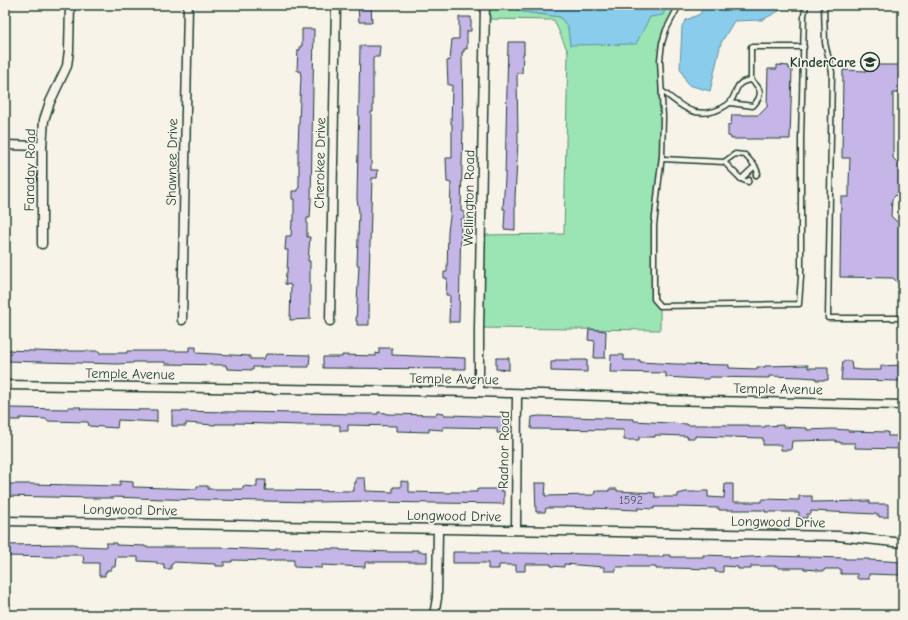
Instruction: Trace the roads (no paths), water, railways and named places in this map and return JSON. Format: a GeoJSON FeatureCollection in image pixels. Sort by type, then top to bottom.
{"type":"FeatureCollection","features":[{"type":"Feature","properties":{"kind":"street","name":"Faraday Road"},"geometry":{"type":"LineString","coordinates":[[42,244],[42,146],[44,120],[50,102],[67,66],[69,50],[70,5]]}},
{"type":"Feature","properties":{"kind":"street","name":"Shawnee Drive"},"geometry":{"type":"LineString","coordinates":[[182,320],[188,5]]}},
{"type":"Feature","properties":{"kind":"street","name":"Cherokee Drive"},"geometry":{"type":"LineString","coordinates":[[330,321],[336,5]]}},
{"type":"Feature","properties":{"kind":"street","name":"Wellington Road"},"geometry":{"type":"LineString","coordinates":[[480,392],[479,320],[485,5]]}},
{"type":"Feature","properties":{"kind":"street"},"geometry":{"type":"LineString","coordinates":[[5,145],[42,146]]}},
{"type":"Feature","properties":{"kind":"street","name":"Temple Avenue"},"geometry":{"type":"LineString","coordinates":[[5,385],[480,392],[632,397],[660,400],[903,404]]}},
{"type":"Feature","properties":{"kind":"street","name":"Radnor Road"},"geometry":{"type":"LineString","coordinates":[[516,530],[517,394]]}},
{"type":"Feature","properties":{"kind":"street","name":"Longwood Drive"},"geometry":{"type":"LineString","coordinates":[[5,521],[838,536],[903,543]]}},
{"type":"Feature","properties":{"kind":"street"},"geometry":{"type":"LineString","coordinates":[[434,615],[437,598],[438,529]]}},
{"type":"Feature","properties":{"kind":"lane"},"geometry":{"type":"LineString","coordinates":[[679,5],[666,30],[662,43],[660,60],[663,117],[662,159],[654,234],[654,299],[660,306],[799,304],[802,277],[801,139],[806,5]]}},
{"type":"Feature","properties":{"kind":"lane"},"geometry":{"type":"LineString","coordinates":[[824,5],[825,43],[832,72],[828,318],[903,318]]}},
{"type":"Feature","properties":{"kind":"lane"},"geometry":{"type":"LineString","coordinates":[[751,80],[752,47],[804,47]]}},
{"type":"Feature","properties":{"kind":"lane"},"geometry":{"type":"LineString","coordinates":[[662,90],[685,108],[695,113],[706,114],[720,110],[730,103],[739,84],[751,80]]}},
{"type":"Feature","properties":{"kind":"lane"},"geometry":{"type":"LineString","coordinates":[[730,103],[753,106],[759,100],[759,87],[751,80]]}},
{"type":"Feature","properties":{"kind":"lane"},"geometry":{"type":"LineString","coordinates":[[662,159],[724,162],[734,154],[745,155],[755,166],[758,173],[756,174]]}},
{"type":"Feature","properties":{"kind":"lane"},"geometry":{"type":"LineString","coordinates":[[724,162],[741,179],[748,182],[749,180]]}},
{"type":"Feature","properties":{"kind":"lane"},"geometry":{"type":"LineString","coordinates":[[741,179],[755,166]]}},
{"type":"Feature","properties":{"kind":"water"},"geometry":{"type":"Polygon","coordinates":[[[518,5],[664,5],[666,7],[663,15],[650,17],[636,44],[570,45],[568,27],[560,17],[517,11],[518,5]]]}},
{"type":"Feature","properties":{"kind":"water"},"geometry":{"type":"Polygon","coordinates":[[[704,5],[780,5],[781,10],[762,20],[734,21],[721,43],[710,91],[688,85],[680,68],[682,26],[686,20],[700,14],[704,5]]]}},
{"type":"Feature","properties":{"kind":"place","name":"KinderCare"},"geometry":{"type":"Point","coordinates":[870,62]}}]}
